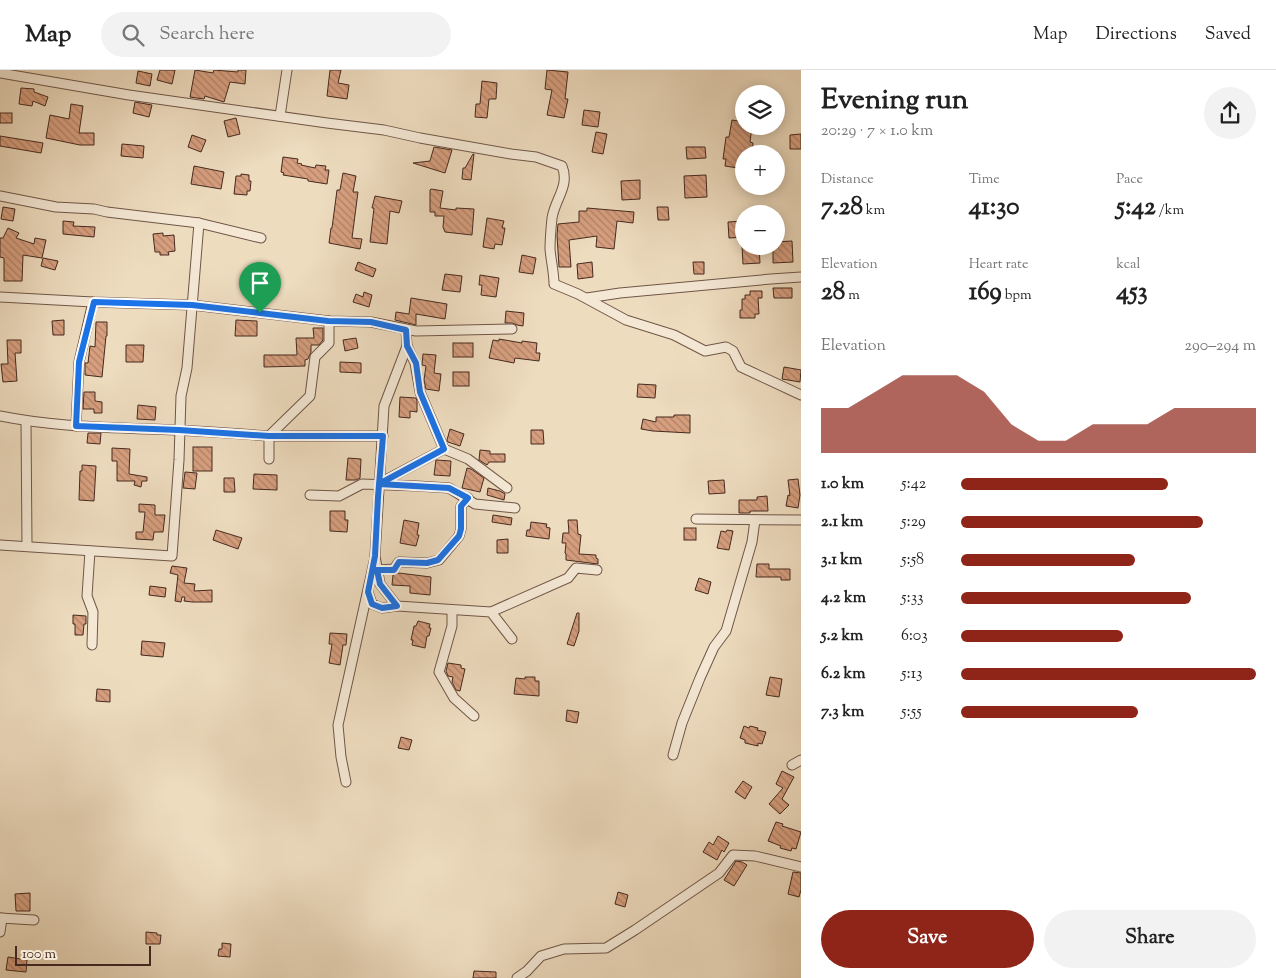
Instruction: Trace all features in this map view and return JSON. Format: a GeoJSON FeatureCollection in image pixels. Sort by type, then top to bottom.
{"type":"FeatureCollection","features":[{"type":"Feature","properties":{"kind":"street"},"geometry":{"type":"LineString","coordinates":[[280,116],[287,70]]}},
{"type":"Feature","properties":{"kind":"street"},"geometry":{"type":"LineString","coordinates":[[0,73],[129,95],[384,130],[420,138],[536,157],[562,166],[565,173],[565,182],[552,216],[550,248],[554,284],[587,298],[626,320],[674,335],[705,351],[726,347],[733,351],[741,367],[801,395]]}},
{"type":"Feature","properties":{"kind":"street"},"geometry":{"type":"LineString","coordinates":[[0,196],[56,207],[94,209],[199,223],[261,238]]}},
{"type":"Feature","properties":{"kind":"street"},"geometry":{"type":"LineString","coordinates":[[0,545],[172,556],[181,396],[188,368],[199,223]]}},
{"type":"Feature","properties":{"kind":"street"},"geometry":{"type":"LineString","coordinates":[[587,298],[620,293],[801,277]]}},
{"type":"Feature","properties":{"kind":"street"},"geometry":{"type":"LineString","coordinates":[[0,297],[192,305],[328,321],[371,322],[416,331],[512,329]]}},
{"type":"Feature","properties":{"kind":"street"},"geometry":{"type":"LineString","coordinates":[[76,426],[79,362],[94,302]]}},
{"type":"Feature","properties":{"kind":"street"},"geometry":{"type":"LineString","coordinates":[[269,459],[269,436],[310,396],[315,357],[329,343],[328,321]]}},
{"type":"Feature","properties":{"kind":"street"},"geometry":{"type":"LineString","coordinates":[[406,330],[407,346],[416,363],[420,392],[444,449],[468,459],[507,488]]}},
{"type":"Feature","properties":{"kind":"street"},"geometry":{"type":"LineString","coordinates":[[346,782],[338,725],[375,556],[384,406],[407,346]]}},
{"type":"Feature","properties":{"kind":"street"},"geometry":{"type":"LineString","coordinates":[[0,416],[26,421],[76,426],[269,436],[383,436]]}},
{"type":"Feature","properties":{"kind":"street"},"geometry":{"type":"LineString","coordinates":[[26,421],[27,546]]}},
{"type":"Feature","properties":{"kind":"street"},"geometry":{"type":"LineString","coordinates":[[379,484],[444,449]]}},
{"type":"Feature","properties":{"kind":"street"},"geometry":{"type":"LineString","coordinates":[[310,495],[339,496],[362,484],[449,488],[475,504],[515,508]]}},
{"type":"Feature","properties":{"kind":"street"},"geometry":{"type":"LineString","coordinates":[[377,570],[394,570],[399,562],[427,563],[438,560],[459,536],[461,529],[461,506],[468,498]]}},
{"type":"Feature","properties":{"kind":"street"},"geometry":{"type":"LineString","coordinates":[[696,519],[801,520]]}},
{"type":"Feature","properties":{"kind":"street"},"geometry":{"type":"LineString","coordinates":[[673,755],[682,723],[714,647],[726,631],[752,542],[754,520]]}},
{"type":"Feature","properties":{"kind":"street"},"geometry":{"type":"LineString","coordinates":[[90,551],[87,596],[92,612],[92,645]]}},
{"type":"Feature","properties":{"kind":"street"},"geometry":{"type":"LineString","coordinates":[[375,556],[380,584],[397,606]]}},
{"type":"Feature","properties":{"kind":"street"},"geometry":{"type":"LineString","coordinates":[[368,592],[372,604],[382,608],[397,606],[491,612],[568,578],[576,568],[597,570]]}},
{"type":"Feature","properties":{"kind":"street"},"geometry":{"type":"LineString","coordinates":[[452,610],[452,626],[439,672],[454,698],[474,716]]}},
{"type":"Feature","properties":{"kind":"street"},"geometry":{"type":"LineString","coordinates":[[491,612],[512,638]]}},
{"type":"Feature","properties":{"kind":"street"},"geometry":{"type":"LineString","coordinates":[[792,765],[801,760]]}},
{"type":"Feature","properties":{"kind":"street"},"geometry":{"type":"LineString","coordinates":[[517,978],[542,956],[564,950],[606,948],[719,873],[733,855],[754,856],[801,867]]}},
{"type":"Feature","properties":{"kind":"street"},"geometry":{"type":"LineString","coordinates":[[0,932],[1,918],[34,920]]}},
{"type":"Feature","properties":{"kind":"building"},"geometry":{"type":"Polygon","coordinates":[[[160,70],[175,70],[172,84],[157,80],[160,70]]]}},
{"type":"Feature","properties":{"kind":"building"},"geometry":{"type":"Polygon","coordinates":[[[195,70],[213,73],[214,70],[238,72],[238,70],[246,70],[245,84],[230,82],[224,102],[205,96],[204,99],[190,97],[195,70]]]}},
{"type":"Feature","properties":{"kind":"building"},"geometry":{"type":"Polygon","coordinates":[[[330,70],[341,70],[338,83],[349,85],[347,99],[327,96],[330,70]]]}},
{"type":"Feature","properties":{"kind":"building"},"geometry":{"type":"Polygon","coordinates":[[[547,70],[568,72],[565,99],[568,99],[564,118],[547,115],[552,90],[545,89],[547,70]]]}},
{"type":"Feature","properties":{"kind":"building"},"geometry":{"type":"Polygon","coordinates":[[[138,71],[152,74],[150,86],[136,83],[138,71]]]}},
{"type":"Feature","properties":{"kind":"building"},"geometry":{"type":"Polygon","coordinates":[[[482,81],[497,83],[496,99],[489,99],[487,118],[475,117],[476,104],[480,104],[482,81]]]}},
{"type":"Feature","properties":{"kind":"building"},"geometry":{"type":"Polygon","coordinates":[[[21,88],[34,89],[34,92],[48,97],[45,106],[33,101],[32,106],[19,104],[21,88]]]}},
{"type":"Feature","properties":{"kind":"building"},"geometry":{"type":"Polygon","coordinates":[[[135,102],[152,105],[149,117],[133,113],[135,102]]]}},
{"type":"Feature","properties":{"kind":"building"},"geometry":{"type":"Polygon","coordinates":[[[71,104],[83,106],[79,133],[94,133],[94,145],[80,145],[46,138],[50,115],[69,119],[71,104]]]}},
{"type":"Feature","properties":{"kind":"building"},"geometry":{"type":"Polygon","coordinates":[[[584,110],[600,112],[598,127],[582,125],[584,110]]]}},
{"type":"Feature","properties":{"kind":"building"},"geometry":{"type":"Polygon","coordinates":[[[0,113],[12,113],[12,123],[0,123],[0,113]]]}},
{"type":"Feature","properties":{"kind":"building"},"geometry":{"type":"Polygon","coordinates":[[[236,118],[240,134],[228,137],[224,121],[236,118]]]}},
{"type":"Feature","properties":{"kind":"building"},"geometry":{"type":"Polygon","coordinates":[[[732,120],[735,120],[735,135],[751,135],[750,142],[753,143],[753,145],[735,145],[735,168],[725,166],[726,159],[723,159],[726,137],[729,137],[732,120]]]}},
{"type":"Feature","properties":{"kind":"building"},"geometry":{"type":"Polygon","coordinates":[[[596,132],[607,134],[603,154],[592,152],[596,132]]]}},
{"type":"Feature","properties":{"kind":"building"},"geometry":{"type":"Polygon","coordinates":[[[801,134],[801,149],[790,149],[790,135],[801,134]]]}},
{"type":"Feature","properties":{"kind":"building"},"geometry":{"type":"Polygon","coordinates":[[[192,135],[206,140],[201,152],[188,147],[192,135]]]}},
{"type":"Feature","properties":{"kind":"building"},"geometry":{"type":"Polygon","coordinates":[[[0,136],[43,143],[41,153],[0,146],[0,136]]]}},
{"type":"Feature","properties":{"kind":"building"},"geometry":{"type":"Polygon","coordinates":[[[122,144],[144,146],[143,158],[121,156],[122,144]]]}},
{"type":"Feature","properties":{"kind":"building"},"geometry":{"type":"Polygon","coordinates":[[[434,147],[452,150],[445,173],[413,163],[430,161],[434,147]]]}},
{"type":"Feature","properties":{"kind":"building"},"geometry":{"type":"Polygon","coordinates":[[[686,147],[705,147],[706,158],[687,159],[686,147]]]}},
{"type":"Feature","properties":{"kind":"building"},"geometry":{"type":"Polygon","coordinates":[[[473,154],[471,180],[462,179],[463,168],[465,168],[473,154]]]}},
{"type":"Feature","properties":{"kind":"building"},"geometry":{"type":"Polygon","coordinates":[[[283,157],[298,159],[297,163],[315,168],[316,165],[326,166],[325,170],[329,170],[327,184],[283,175],[284,173],[281,172],[283,157]]]}},
{"type":"Feature","properties":{"kind":"building"},"geometry":{"type":"Polygon","coordinates":[[[194,166],[224,172],[221,189],[191,184],[194,166]]]}},
{"type":"Feature","properties":{"kind":"building"},"geometry":{"type":"Polygon","coordinates":[[[343,173],[356,176],[353,192],[358,192],[352,238],[362,239],[360,249],[329,243],[337,190],[340,190],[343,173]]]}},
{"type":"Feature","properties":{"kind":"building"},"geometry":{"type":"Polygon","coordinates":[[[241,174],[249,175],[249,181],[251,181],[250,191],[247,191],[247,195],[234,194],[236,176],[241,176],[241,174]]]}},
{"type":"Feature","properties":{"kind":"building"},"geometry":{"type":"Polygon","coordinates":[[[706,175],[707,197],[685,198],[684,176],[706,175]]]}},
{"type":"Feature","properties":{"kind":"building"},"geometry":{"type":"Polygon","coordinates":[[[640,180],[640,199],[622,200],[621,181],[640,180]]]}},
{"type":"Feature","properties":{"kind":"building"},"geometry":{"type":"Polygon","coordinates":[[[431,189],[443,191],[440,208],[456,210],[456,208],[474,209],[472,235],[445,232],[443,227],[444,216],[435,216],[435,212],[430,212],[431,189]]]}},
{"type":"Feature","properties":{"kind":"building"},"geometry":{"type":"Polygon","coordinates":[[[375,196],[402,201],[399,213],[390,211],[387,244],[370,242],[374,208],[372,208],[375,196]]]}},
{"type":"Feature","properties":{"kind":"building"},"geometry":{"type":"Polygon","coordinates":[[[3,207],[15,209],[13,221],[1,219],[3,207]]]}},
{"type":"Feature","properties":{"kind":"building"},"geometry":{"type":"Polygon","coordinates":[[[657,207],[668,207],[669,220],[658,220],[657,207]]]}},
{"type":"Feature","properties":{"kind":"building"},"geometry":{"type":"Polygon","coordinates":[[[587,208],[634,212],[633,223],[617,221],[614,249],[596,247],[597,236],[569,240],[571,267],[559,267],[558,224],[579,222],[579,211],[587,211],[587,208]]]}},
{"type":"Feature","properties":{"kind":"building"},"geometry":{"type":"Polygon","coordinates":[[[487,218],[504,221],[502,228],[505,228],[502,245],[495,244],[494,249],[483,247],[487,218]]]}},
{"type":"Feature","properties":{"kind":"building"},"geometry":{"type":"Polygon","coordinates":[[[63,221],[74,222],[73,226],[95,227],[94,237],[63,234],[63,221]]]}},
{"type":"Feature","properties":{"kind":"building"},"geometry":{"type":"Polygon","coordinates":[[[728,222],[735,222],[735,238],[729,238],[728,222]]]}},
{"type":"Feature","properties":{"kind":"building"},"geometry":{"type":"Polygon","coordinates":[[[8,228],[19,233],[16,238],[34,244],[35,238],[46,240],[42,258],[23,255],[22,281],[4,281],[4,258],[0,257],[0,238],[3,238],[8,228]]]}},
{"type":"Feature","properties":{"kind":"building"},"geometry":{"type":"Polygon","coordinates":[[[163,233],[163,236],[174,235],[175,251],[168,252],[169,255],[160,255],[160,252],[155,252],[153,234],[163,233]]]}},
{"type":"Feature","properties":{"kind":"building"},"geometry":{"type":"Polygon","coordinates":[[[785,241],[792,241],[793,262],[773,263],[773,255],[785,255],[785,241]]]}},
{"type":"Feature","properties":{"kind":"building"},"geometry":{"type":"Polygon","coordinates":[[[522,255],[536,258],[533,274],[519,272],[522,255]]]}},
{"type":"Feature","properties":{"kind":"building"},"geometry":{"type":"Polygon","coordinates":[[[742,255],[760,255],[760,263],[743,264],[742,255]]]}},
{"type":"Feature","properties":{"kind":"building"},"geometry":{"type":"Polygon","coordinates":[[[43,258],[58,261],[55,270],[41,266],[43,258]]]}},
{"type":"Feature","properties":{"kind":"building"},"geometry":{"type":"Polygon","coordinates":[[[358,262],[376,269],[373,277],[355,270],[358,262]]]}},
{"type":"Feature","properties":{"kind":"building"},"geometry":{"type":"Polygon","coordinates":[[[592,262],[593,277],[578,279],[577,264],[592,262]]]}},
{"type":"Feature","properties":{"kind":"building"},"geometry":{"type":"Polygon","coordinates":[[[693,262],[704,262],[704,274],[694,274],[693,262]]]}},
{"type":"Feature","properties":{"kind":"building"},"geometry":{"type":"Polygon","coordinates":[[[445,274],[462,276],[460,292],[442,290],[445,274]]]}},
{"type":"Feature","properties":{"kind":"building"},"geometry":{"type":"Polygon","coordinates":[[[480,275],[499,278],[496,297],[481,295],[480,275]]]}},
{"type":"Feature","properties":{"kind":"building"},"geometry":{"type":"Polygon","coordinates":[[[773,288],[792,288],[792,298],[774,298],[773,288]]]}},
{"type":"Feature","properties":{"kind":"building"},"geometry":{"type":"Polygon","coordinates":[[[750,291],[762,291],[762,298],[758,298],[759,314],[755,314],[755,318],[740,318],[742,299],[745,299],[745,295],[750,295],[750,291]]]}},
{"type":"Feature","properties":{"kind":"building"},"geometry":{"type":"Polygon","coordinates":[[[364,292],[372,295],[369,307],[353,302],[356,294],[363,297],[364,292]]]}},
{"type":"Feature","properties":{"kind":"building"},"geometry":{"type":"Polygon","coordinates":[[[411,298],[447,304],[445,319],[416,314],[416,325],[395,320],[396,312],[409,314],[411,298]]]}},
{"type":"Feature","properties":{"kind":"building"},"geometry":{"type":"Polygon","coordinates":[[[506,311],[524,313],[523,326],[505,323],[506,311]]]}},
{"type":"Feature","properties":{"kind":"building"},"geometry":{"type":"Polygon","coordinates":[[[64,320],[64,335],[53,335],[52,321],[64,320]]]}},
{"type":"Feature","properties":{"kind":"building"},"geometry":{"type":"Polygon","coordinates":[[[236,320],[257,321],[257,336],[235,336],[236,320]]]}},
{"type":"Feature","properties":{"kind":"building"},"geometry":{"type":"Polygon","coordinates":[[[96,322],[107,322],[102,377],[85,375],[85,363],[88,363],[90,346],[95,347],[96,322]]]}},
{"type":"Feature","properties":{"kind":"building"},"geometry":{"type":"Polygon","coordinates":[[[313,328],[323,328],[323,340],[319,345],[311,345],[311,352],[308,359],[305,360],[305,366],[264,367],[264,355],[297,355],[296,338],[314,338],[313,328]]]}},
{"type":"Feature","properties":{"kind":"building"},"geometry":{"type":"Polygon","coordinates":[[[356,338],[358,348],[345,351],[343,340],[356,338]]]}},
{"type":"Feature","properties":{"kind":"building"},"geometry":{"type":"Polygon","coordinates":[[[499,339],[522,343],[522,341],[537,343],[536,353],[540,353],[539,361],[515,358],[514,363],[489,358],[493,340],[499,341],[499,339]]]}},
{"type":"Feature","properties":{"kind":"building"},"geometry":{"type":"Polygon","coordinates":[[[7,340],[21,340],[21,353],[15,353],[17,381],[3,382],[1,364],[8,364],[7,340]]]}},
{"type":"Feature","properties":{"kind":"building"},"geometry":{"type":"Polygon","coordinates":[[[453,343],[473,343],[473,357],[453,357],[453,343]]]}},
{"type":"Feature","properties":{"kind":"building"},"geometry":{"type":"Polygon","coordinates":[[[126,345],[144,345],[143,362],[126,362],[126,345]]]}},
{"type":"Feature","properties":{"kind":"building"},"geometry":{"type":"Polygon","coordinates":[[[423,354],[436,355],[434,373],[441,374],[439,391],[426,389],[424,380],[426,366],[422,365],[423,354]]]}},
{"type":"Feature","properties":{"kind":"building"},"geometry":{"type":"Polygon","coordinates":[[[340,362],[361,363],[361,373],[340,372],[340,362]]]}},
{"type":"Feature","properties":{"kind":"building"},"geometry":{"type":"Polygon","coordinates":[[[784,367],[801,370],[800,382],[782,379],[784,367]]]}},
{"type":"Feature","properties":{"kind":"building"},"geometry":{"type":"Polygon","coordinates":[[[453,372],[469,372],[469,386],[453,386],[453,372]]]}},
{"type":"Feature","properties":{"kind":"building"},"geometry":{"type":"Polygon","coordinates":[[[638,384],[656,385],[655,398],[637,397],[638,384]]]}},
{"type":"Feature","properties":{"kind":"building"},"geometry":{"type":"Polygon","coordinates":[[[84,392],[95,392],[95,401],[102,402],[102,413],[94,413],[94,409],[83,409],[84,392]]]}},
{"type":"Feature","properties":{"kind":"building"},"geometry":{"type":"Polygon","coordinates":[[[400,397],[416,398],[417,412],[410,411],[410,418],[399,417],[400,397]]]}},
{"type":"Feature","properties":{"kind":"building"},"geometry":{"type":"Polygon","coordinates":[[[138,405],[156,407],[155,420],[137,419],[138,405]]]}},
{"type":"Feature","properties":{"kind":"building"},"geometry":{"type":"Polygon","coordinates":[[[674,415],[690,415],[690,433],[641,429],[643,419],[656,422],[656,417],[674,417],[674,415]]]}},
{"type":"Feature","properties":{"kind":"building"},"geometry":{"type":"Polygon","coordinates":[[[450,429],[464,434],[460,446],[448,442],[450,429]]]}},
{"type":"Feature","properties":{"kind":"building"},"geometry":{"type":"Polygon","coordinates":[[[531,430],[543,430],[544,444],[531,444],[531,430]]]}},
{"type":"Feature","properties":{"kind":"building"},"geometry":{"type":"Polygon","coordinates":[[[88,433],[101,433],[100,444],[87,443],[88,433]]]}},
{"type":"Feature","properties":{"kind":"building"},"geometry":{"type":"Polygon","coordinates":[[[193,447],[212,447],[212,471],[193,471],[193,447]]]}},
{"type":"Feature","properties":{"kind":"building"},"geometry":{"type":"Polygon","coordinates":[[[112,448],[130,449],[129,474],[147,477],[147,481],[142,481],[141,487],[134,485],[135,481],[117,481],[117,461],[112,461],[112,448]]]}},
{"type":"Feature","properties":{"kind":"building"},"geometry":{"type":"Polygon","coordinates":[[[480,450],[490,451],[490,454],[505,454],[505,462],[489,462],[487,465],[479,460],[480,450]]]}},
{"type":"Feature","properties":{"kind":"building"},"geometry":{"type":"Polygon","coordinates":[[[348,458],[361,459],[360,478],[356,480],[346,480],[348,458]]]}},
{"type":"Feature","properties":{"kind":"building"},"geometry":{"type":"Polygon","coordinates":[[[436,460],[451,461],[450,476],[434,475],[436,460]]]}},
{"type":"Feature","properties":{"kind":"building"},"geometry":{"type":"Polygon","coordinates":[[[82,465],[96,466],[94,501],[79,500],[82,465]]]}},
{"type":"Feature","properties":{"kind":"building"},"geometry":{"type":"Polygon","coordinates":[[[467,468],[484,478],[480,492],[462,488],[467,468]]]}},
{"type":"Feature","properties":{"kind":"building"},"geometry":{"type":"Polygon","coordinates":[[[185,472],[197,473],[195,489],[183,488],[185,472]]]}},
{"type":"Feature","properties":{"kind":"building"},"geometry":{"type":"Polygon","coordinates":[[[254,474],[277,475],[277,490],[253,489],[254,474]]]}},
{"type":"Feature","properties":{"kind":"building"},"geometry":{"type":"Polygon","coordinates":[[[224,478],[234,478],[235,492],[224,492],[224,478]]]}},
{"type":"Feature","properties":{"kind":"building"},"geometry":{"type":"Polygon","coordinates":[[[798,479],[800,495],[798,508],[786,506],[788,495],[790,496],[788,480],[798,479]]]}},
{"type":"Feature","properties":{"kind":"building"},"geometry":{"type":"Polygon","coordinates":[[[724,480],[725,493],[709,494],[708,481],[724,480]]]}},
{"type":"Feature","properties":{"kind":"building"},"geometry":{"type":"Polygon","coordinates":[[[488,488],[505,494],[504,500],[487,495],[488,488]]]}},
{"type":"Feature","properties":{"kind":"building"},"geometry":{"type":"Polygon","coordinates":[[[767,496],[768,511],[739,513],[739,500],[757,500],[757,497],[767,496]]]}},
{"type":"Feature","properties":{"kind":"building"},"geometry":{"type":"Polygon","coordinates":[[[139,504],[155,505],[155,515],[165,515],[163,532],[154,532],[153,540],[136,539],[136,532],[143,532],[145,512],[139,512],[139,504]]]}},
{"type":"Feature","properties":{"kind":"building"},"geometry":{"type":"Polygon","coordinates":[[[330,511],[345,511],[345,520],[348,520],[347,532],[330,531],[330,511]]]}},
{"type":"Feature","properties":{"kind":"building"},"geometry":{"type":"Polygon","coordinates":[[[493,515],[512,518],[511,525],[492,522],[493,515]]]}},
{"type":"Feature","properties":{"kind":"building"},"geometry":{"type":"Polygon","coordinates":[[[404,520],[419,523],[417,535],[419,535],[416,546],[400,543],[404,520]]]}},
{"type":"Feature","properties":{"kind":"building"},"geometry":{"type":"Polygon","coordinates":[[[568,520],[577,520],[578,534],[581,535],[579,554],[596,555],[598,564],[566,560],[566,543],[562,543],[563,533],[569,533],[568,520]]]}},
{"type":"Feature","properties":{"kind":"building"},"geometry":{"type":"Polygon","coordinates":[[[531,522],[547,524],[546,527],[550,528],[549,539],[526,536],[527,530],[530,530],[531,522]]]}},
{"type":"Feature","properties":{"kind":"building"},"geometry":{"type":"Polygon","coordinates":[[[684,528],[696,528],[696,540],[684,540],[684,528]]]}},
{"type":"Feature","properties":{"kind":"building"},"geometry":{"type":"Polygon","coordinates":[[[216,530],[242,538],[238,549],[213,540],[216,530]]]}},
{"type":"Feature","properties":{"kind":"building"},"geometry":{"type":"Polygon","coordinates":[[[727,530],[733,531],[729,550],[717,548],[721,531],[726,532],[727,530]]]}},
{"type":"Feature","properties":{"kind":"building"},"geometry":{"type":"Polygon","coordinates":[[[508,539],[508,553],[497,553],[497,540],[508,539]]]}},
{"type":"Feature","properties":{"kind":"building"},"geometry":{"type":"Polygon","coordinates":[[[757,564],[769,564],[769,569],[790,569],[790,580],[781,580],[781,577],[756,577],[757,564]]]}},
{"type":"Feature","properties":{"kind":"building"},"geometry":{"type":"Polygon","coordinates":[[[172,566],[187,568],[184,583],[195,584],[194,591],[212,590],[212,602],[184,601],[185,597],[182,597],[181,602],[175,601],[178,575],[170,573],[172,566]]]}},
{"type":"Feature","properties":{"kind":"building"},"geometry":{"type":"Polygon","coordinates":[[[399,573],[431,577],[430,595],[410,593],[410,586],[392,585],[393,575],[399,573]]]}},
{"type":"Feature","properties":{"kind":"building"},"geometry":{"type":"Polygon","coordinates":[[[699,578],[711,582],[708,594],[695,590],[699,578]]]}},
{"type":"Feature","properties":{"kind":"building"},"geometry":{"type":"Polygon","coordinates":[[[150,586],[166,588],[165,597],[149,595],[150,586]]]}},
{"type":"Feature","properties":{"kind":"building"},"geometry":{"type":"Polygon","coordinates":[[[577,613],[579,613],[579,631],[574,646],[567,644],[577,613]]]}},
{"type":"Feature","properties":{"kind":"building"},"geometry":{"type":"Polygon","coordinates":[[[73,615],[86,616],[83,635],[75,635],[73,615]]]}},
{"type":"Feature","properties":{"kind":"building"},"geometry":{"type":"Polygon","coordinates":[[[418,621],[430,624],[429,628],[431,628],[429,636],[427,636],[425,648],[412,645],[413,640],[411,640],[414,626],[416,626],[418,621]]]}},
{"type":"Feature","properties":{"kind":"building"},"geometry":{"type":"Polygon","coordinates":[[[330,633],[347,634],[340,665],[329,663],[332,644],[329,644],[330,633]]]}},
{"type":"Feature","properties":{"kind":"building"},"geometry":{"type":"Polygon","coordinates":[[[142,641],[165,643],[163,657],[141,655],[142,641]]]}},
{"type":"Feature","properties":{"kind":"building"},"geometry":{"type":"Polygon","coordinates":[[[448,663],[461,665],[461,668],[465,669],[460,691],[456,690],[452,682],[453,677],[448,676],[446,671],[448,663]]]}},
{"type":"Feature","properties":{"kind":"building"},"geometry":{"type":"Polygon","coordinates":[[[525,677],[535,677],[535,681],[539,681],[539,696],[514,694],[516,678],[525,679],[525,677]]]}},
{"type":"Feature","properties":{"kind":"building"},"geometry":{"type":"Polygon","coordinates":[[[770,677],[782,679],[779,697],[766,695],[770,677]]]}},
{"type":"Feature","properties":{"kind":"building"},"geometry":{"type":"Polygon","coordinates":[[[97,689],[110,690],[110,702],[96,701],[97,689]]]}},
{"type":"Feature","properties":{"kind":"building"},"geometry":{"type":"Polygon","coordinates":[[[567,710],[579,712],[577,723],[566,721],[567,710]]]}},
{"type":"Feature","properties":{"kind":"building"},"geometry":{"type":"Polygon","coordinates":[[[744,726],[758,728],[757,730],[766,732],[762,744],[758,743],[758,746],[745,743],[745,740],[740,738],[744,726]]]}},
{"type":"Feature","properties":{"kind":"building"},"geometry":{"type":"Polygon","coordinates":[[[401,737],[412,740],[409,750],[398,748],[401,737]]]}},
{"type":"Feature","properties":{"kind":"building"},"geometry":{"type":"Polygon","coordinates":[[[782,771],[794,777],[782,799],[789,805],[780,814],[769,804],[783,788],[776,784],[782,771]]]}},
{"type":"Feature","properties":{"kind":"building"},"geometry":{"type":"Polygon","coordinates":[[[743,781],[752,787],[745,799],[735,792],[743,781]]]}},
{"type":"Feature","properties":{"kind":"building"},"geometry":{"type":"Polygon","coordinates":[[[776,822],[801,832],[796,849],[792,848],[791,851],[780,848],[781,846],[768,841],[776,822]]]}},
{"type":"Feature","properties":{"kind":"building"},"geometry":{"type":"Polygon","coordinates":[[[718,836],[729,843],[724,852],[722,850],[717,860],[703,852],[709,842],[713,845],[718,836]]]}},
{"type":"Feature","properties":{"kind":"building"},"geometry":{"type":"Polygon","coordinates":[[[736,861],[747,865],[734,886],[724,880],[736,861]]]}},
{"type":"Feature","properties":{"kind":"building"},"geometry":{"type":"Polygon","coordinates":[[[793,872],[801,873],[799,897],[788,894],[793,872]]]}},
{"type":"Feature","properties":{"kind":"building"},"geometry":{"type":"Polygon","coordinates":[[[618,892],[628,895],[625,907],[615,904],[618,892]]]}},
{"type":"Feature","properties":{"kind":"building"},"geometry":{"type":"Polygon","coordinates":[[[30,893],[30,911],[16,911],[15,894],[30,893]]]}},
{"type":"Feature","properties":{"kind":"building"},"geometry":{"type":"Polygon","coordinates":[[[146,932],[161,935],[160,944],[146,944],[146,932]]]}},
{"type":"Feature","properties":{"kind":"building"},"geometry":{"type":"Polygon","coordinates":[[[222,943],[231,944],[230,957],[218,956],[219,949],[222,949],[222,943]]]}},
{"type":"Feature","properties":{"kind":"building"},"geometry":{"type":"Polygon","coordinates":[[[8,957],[27,960],[26,972],[6,970],[8,957]]]}},
{"type":"Feature","properties":{"kind":"building"},"geometry":{"type":"Polygon","coordinates":[[[474,971],[496,972],[496,978],[473,978],[474,971]]]}},
{"type":"Feature","properties":{"kind":"route"},"geometry":{"type":"LineString","coordinates":[[260,313],[192,305],[94,302],[79,362],[76,426],[269,436],[383,436],[382,453],[379,484],[378,497],[375,556],[368,592],[372,604],[382,608],[397,606],[380,584],[377,570],[394,570],[399,562],[427,563],[438,560],[459,536],[461,529],[461,506],[468,498],[449,488],[379,484],[444,449],[420,392],[416,363],[407,346],[406,330],[371,322],[328,321],[260,313]]}}]}
